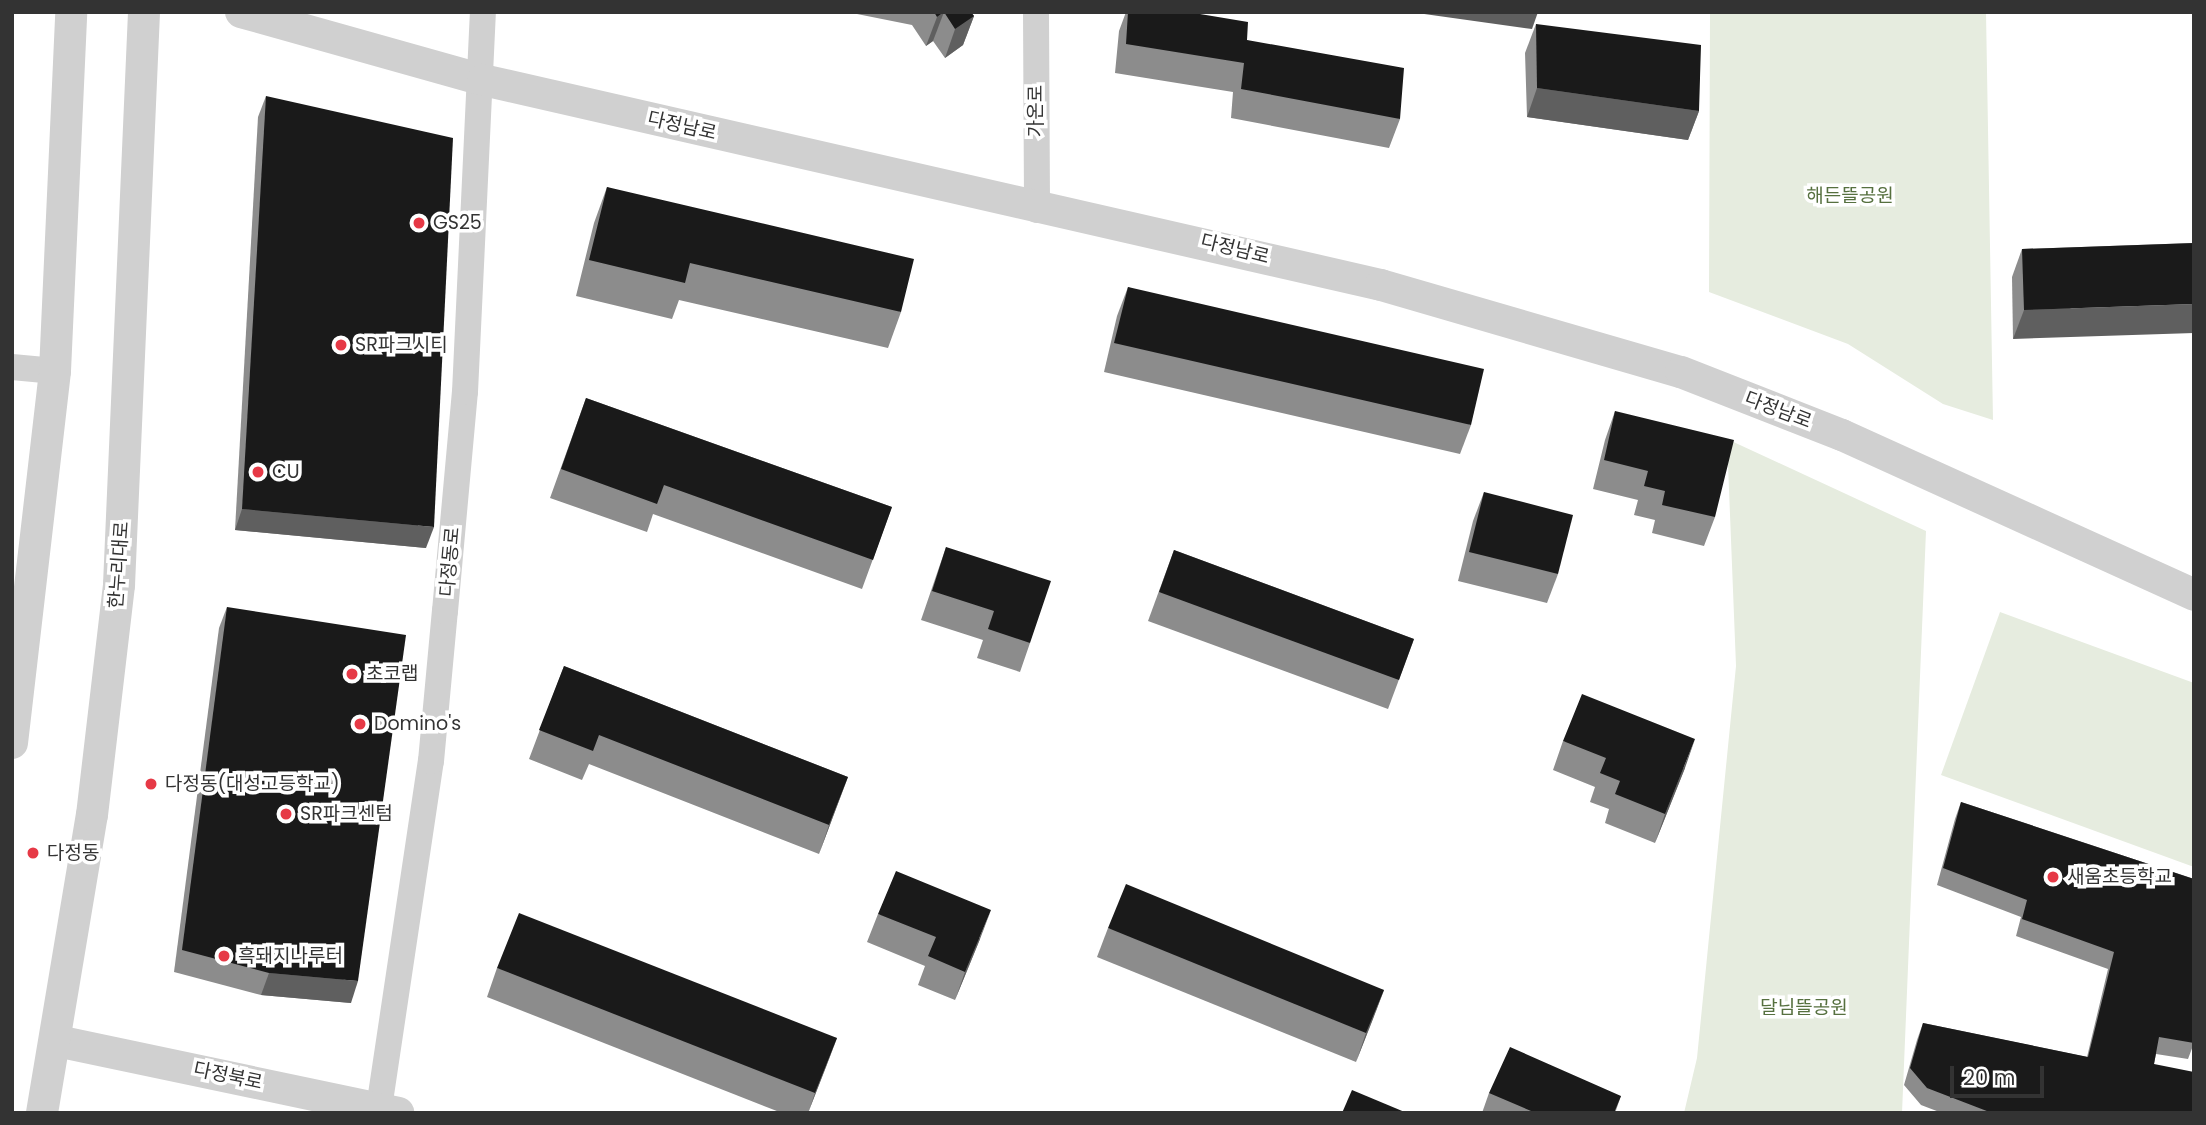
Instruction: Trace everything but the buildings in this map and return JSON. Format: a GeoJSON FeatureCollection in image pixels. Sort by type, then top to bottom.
{"type":"FeatureCollection","features":[{"type":"Feature","properties":{"kind":"street"},"geometry":{"type":"LineString","coordinates":[[12,743],[55,372],[71,12]]}},
{"type":"Feature","properties":{"kind":"street","name":"한누리대로"},"geometry":{"type":"LineString","coordinates":[[42,1113],[57,1041],[119,585],[144,12]]}},
{"type":"Feature","properties":{"kind":"street","name":"다정남로"},"geometry":{"type":"LineString","coordinates":[[241,12],[483,80],[1037,210],[1381,285],[1681,372],[1842,435],[2194,595]]}},
{"type":"Feature","properties":{"kind":"street","name":"다정동로"},"geometry":{"type":"LineString","coordinates":[[388,1110],[431,761],[465,392],[483,80],[483,12]]}},
{"type":"Feature","properties":{"kind":"street","name":"가온로"},"geometry":{"type":"LineString","coordinates":[[1036,12],[1037,210]]}},
{"type":"Feature","properties":{"kind":"street"},"geometry":{"type":"LineString","coordinates":[[12,368],[55,372]]}},
{"type":"Feature","properties":{"kind":"street","name":"다정북로"},"geometry":{"type":"LineString","coordinates":[[57,1041],[388,1110]]}},
{"type":"Feature","properties":{"kind":"green space","name":"해든뜰공원"},"geometry":{"type":"Polygon","coordinates":[[[1710,12],[1986,12],[1993,420],[1943,404],[1848,344],[1709,292],[1710,12]]]}},
{"type":"Feature","properties":{"kind":"green space","name":"달님뜰공원"},"geometry":{"type":"Polygon","coordinates":[[[1727,439],[1926,531],[1902,1113],[1684,1113],[1697,1058],[1736,666],[1727,439]]]}},
{"type":"Feature","properties":{"kind":"green space"},"geometry":{"type":"Polygon","coordinates":[[[2000,612],[2194,683],[2194,867],[1941,775],[2000,612]]]}},
{"type":"Feature","properties":{"kind":"place","name":"GS25"},"geometry":{"type":"Point","coordinates":[419,223]}},
{"type":"Feature","properties":{"kind":"place","name":"SR파크시티"},"geometry":{"type":"Point","coordinates":[341,345]}},
{"type":"Feature","properties":{"kind":"place","name":"CU"},"geometry":{"type":"Point","coordinates":[258,472]}},
{"type":"Feature","properties":{"kind":"place","name":"초코랩"},"geometry":{"type":"Point","coordinates":[352,674]}},
{"type":"Feature","properties":{"kind":"place","name":"Domino's"},"geometry":{"type":"Point","coordinates":[360,724]}},
{"type":"Feature","properties":{"kind":"place","name":"다정동(대성고등학교)"},"geometry":{"type":"Point","coordinates":[151,784]}},
{"type":"Feature","properties":{"kind":"place","name":"SR파크센텀"},"geometry":{"type":"Point","coordinates":[286,814]}},
{"type":"Feature","properties":{"kind":"place","name":"다정동"},"geometry":{"type":"Point","coordinates":[33,853]}},
{"type":"Feature","properties":{"kind":"place","name":"새움초등학교"},"geometry":{"type":"Point","coordinates":[2053,877]}},
{"type":"Feature","properties":{"kind":"place","name":"흑돼지나루터"},"geometry":{"type":"Point","coordinates":[224,956]}}]}
